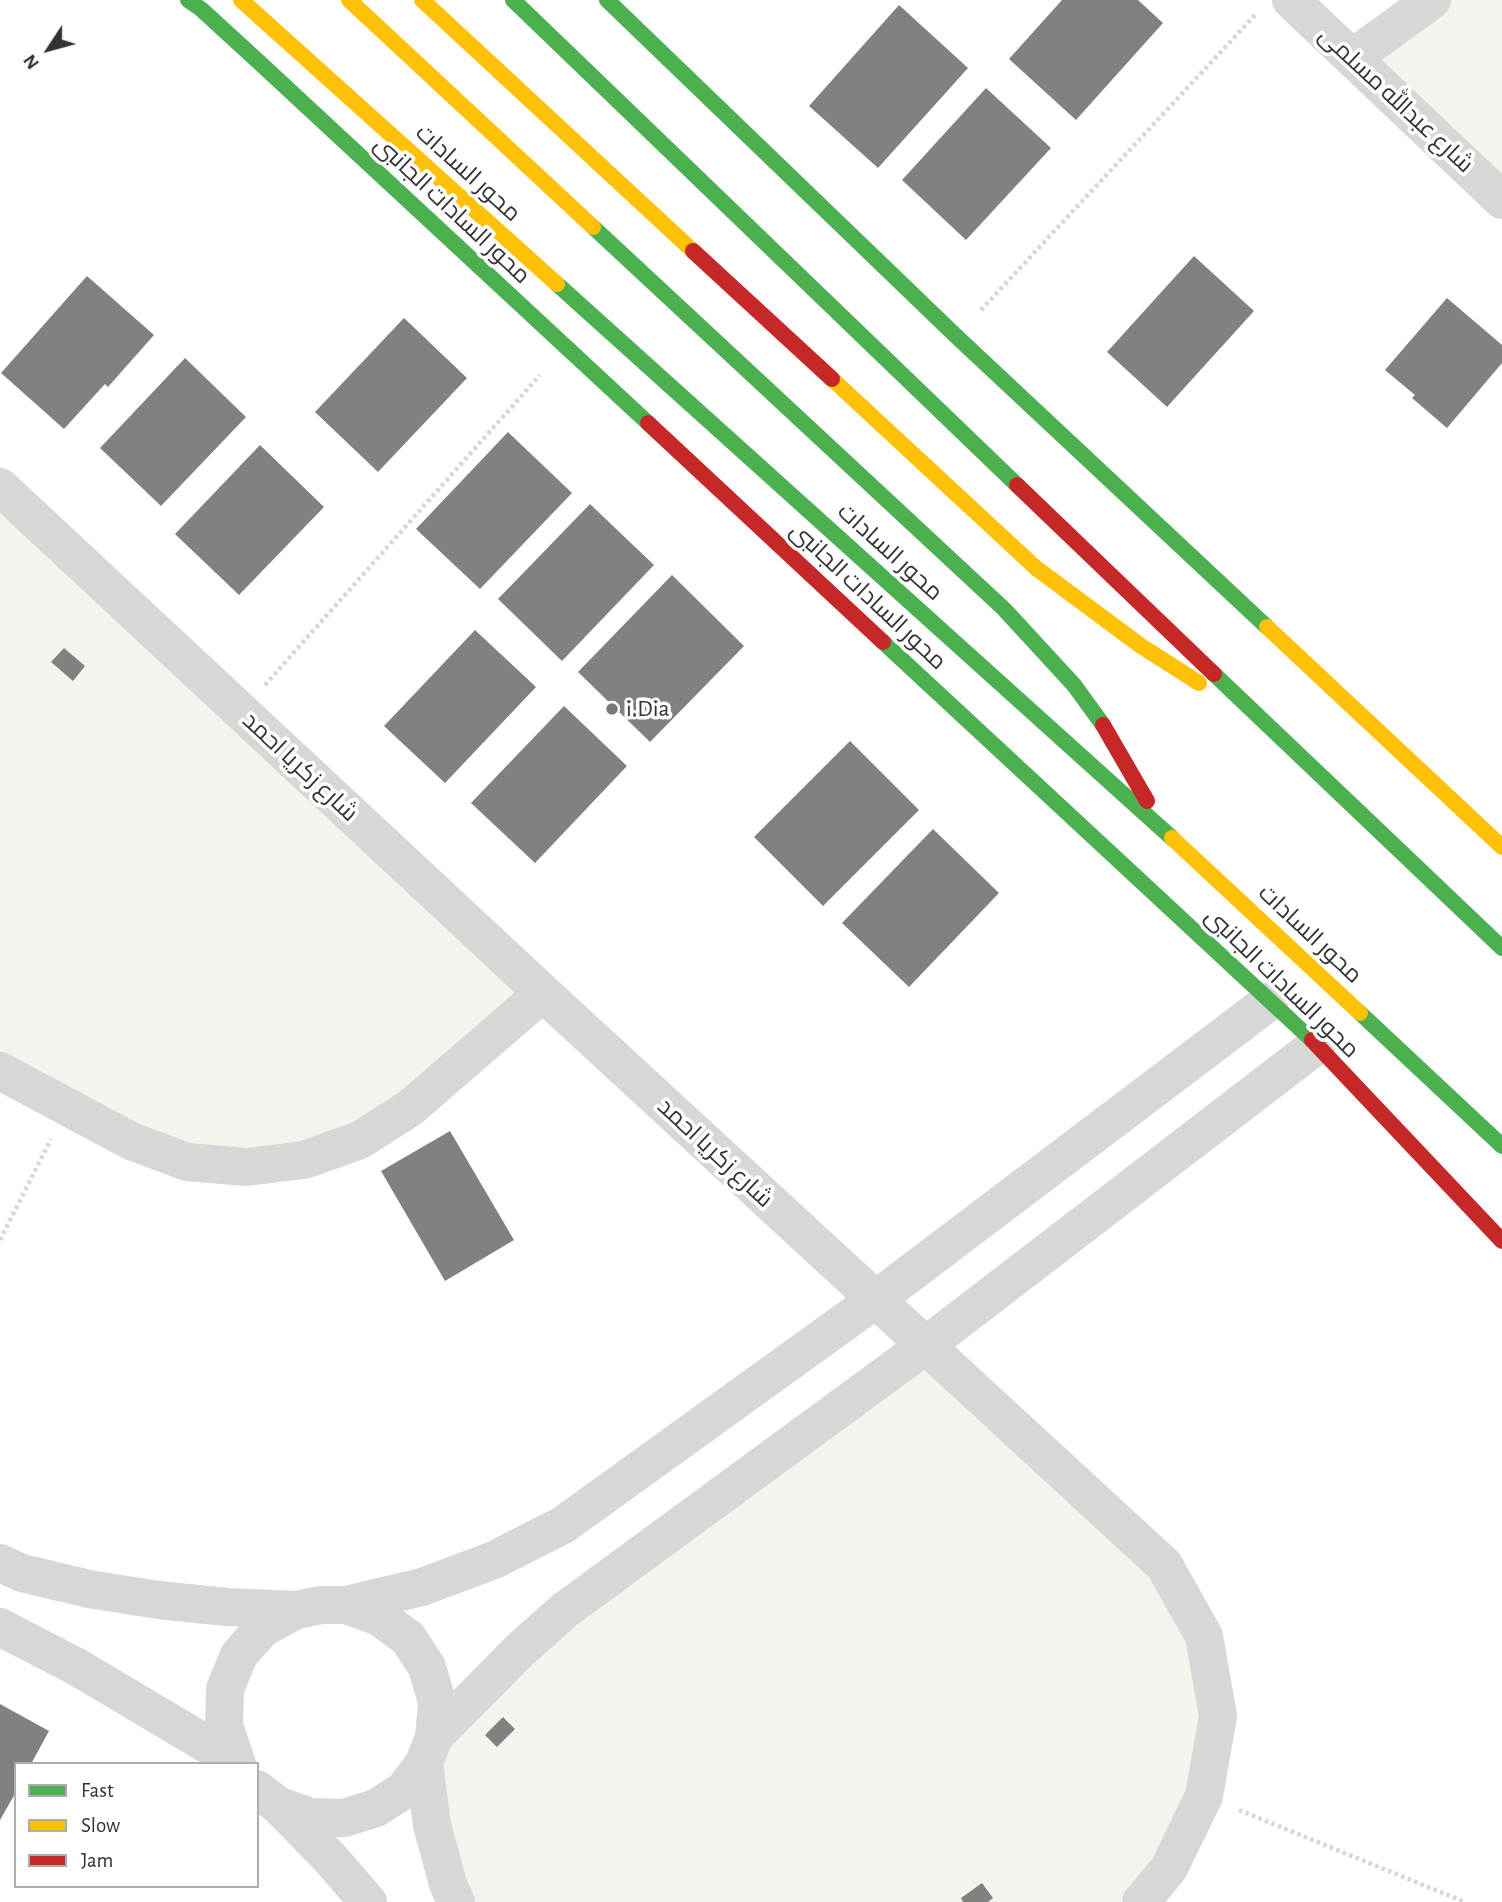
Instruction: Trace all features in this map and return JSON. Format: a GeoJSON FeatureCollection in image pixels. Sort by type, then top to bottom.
{"type":"FeatureCollection","features":[{"type":"Feature","properties":{"kind":"main road","name":"محور السادات الجانبى"},"geometry":{"type":"LineString","coordinates":[[188,0],[566,346],[1318,1045],[1502,1241]]}},
{"type":"Feature","properties":{"kind":"main road","name":"محور السادات"},"geometry":{"type":"LineString","coordinates":[[241,0],[1159,825],[1502,1146]]}},
{"type":"Feature","properties":{"kind":"main road"},"geometry":{"type":"LineString","coordinates":[[349,0],[1022,627],[1074,685],[1106,729],[1159,825]]}},
{"type":"Feature","properties":{"kind":"main road"},"geometry":{"type":"LineString","coordinates":[[422,0],[1035,568],[1141,646],[1196,681],[1254,712]]}},
{"type":"Feature","properties":{"kind":"main road"},"geometry":{"type":"LineString","coordinates":[[513,0],[1502,948]]}},
{"type":"Feature","properties":{"kind":"main road"},"geometry":{"type":"LineString","coordinates":[[607,0],[957,336],[1502,847]]}},
{"type":"Feature","properties":{"kind":"street"},"geometry":{"type":"LineString","coordinates":[[1352,58],[1432,0]]}},
{"type":"Feature","properties":{"kind":"street","name":"شارع عبدالله مسلمى"},"geometry":{"type":"LineString","coordinates":[[1275,5],[1352,58],[1502,200]]}},
{"type":"Feature","properties":{"kind":"street","name":"شارع زكريا احمد"},"geometry":{"type":"LineString","coordinates":[[0,487],[542,993],[1164,1565],[1203,1636],[1218,1716],[1204,1796],[1169,1868],[1141,1902]]}},
{"type":"Feature","properties":{"kind":"street"},"geometry":{"type":"LineString","coordinates":[[0,1071],[131,1141],[187,1162],[246,1167],[304,1160],[360,1140],[410,1108],[542,993]]}},
{"type":"Feature","properties":{"kind":"street"},"geometry":{"type":"LineString","coordinates":[[0,1563],[22,1573],[89,1589],[158,1600],[296,1610],[321,1605],[346,1605],[422,1587],[494,1560],[563,1525],[875,1300],[1270,1001]]}},
{"type":"Feature","properties":{"kind":"street"},"geometry":{"type":"LineString","coordinates":[[259,1784],[311,1817],[344,1818],[376,1808],[404,1790],[429,1750],[520,1650],[565,1610],[925,1346],[1318,1045]]}},
{"type":"Feature","properties":{"kind":"street"},"geometry":{"type":"LineString","coordinates":[[346,1605],[379,1617],[408,1638],[427,1667],[437,1702],[429,1750],[432,1825],[456,1902]]}},
{"type":"Feature","properties":{"kind":"street"},"geometry":{"type":"LineString","coordinates":[[243,1762],[224,1726],[225,1689],[239,1655],[263,1628],[296,1610]]}},
{"type":"Feature","properties":{"kind":"street"},"geometry":{"type":"LineString","coordinates":[[0,1627],[78,1667],[224,1762]]}},
{"type":"Feature","properties":{"kind":"street"},"geometry":{"type":"LineString","coordinates":[[259,1787],[328,1856],[368,1902]]}},
{"type":"Feature","properties":{"kind":"path"},"geometry":{"type":"LineString","coordinates":[[957,336],[1275,5]]}},
{"type":"Feature","properties":{"kind":"path"},"geometry":{"type":"LineString","coordinates":[[241,712],[566,346]]}},
{"type":"Feature","properties":{"kind":"path"},"geometry":{"type":"LineString","coordinates":[[0,1240],[67,1107]]}},
{"type":"Feature","properties":{"kind":"path"},"geometry":{"type":"LineString","coordinates":[[1204,1796],[1465,1902]]}},
{"type":"Feature","properties":{"kind":"shaded area"},"geometry":{"type":"Polygon","coordinates":[[[1432,0],[1502,0],[1502,200],[1352,58],[1432,0]]]}},
{"type":"Feature","properties":{"kind":"shaded area"},"geometry":{"type":"Polygon","coordinates":[[[0,487],[543,993],[410,1108],[246,1167],[0,1071],[0,487]]]}},
{"type":"Feature","properties":{"kind":"shaded area"},"geometry":{"type":"Polygon","coordinates":[[[925,1346],[1164,1565],[1218,1716],[1141,1902],[456,1902],[434,1737],[925,1346]]]}},
{"type":"Feature","properties":{"kind":"building"},"geometry":{"type":"Polygon","coordinates":[[[1062,0],[1138,0],[1163,23],[1076,120],[1009,59],[1062,0]]]}},
{"type":"Feature","properties":{"kind":"building"},"geometry":{"type":"Polygon","coordinates":[[[899,5],[968,68],[878,168],[809,106],[899,5]]]}},
{"type":"Feature","properties":{"kind":"building"},"geometry":{"type":"Polygon","coordinates":[[[986,88],[1051,148],[966,240],[902,180],[986,88]]]}},
{"type":"Feature","properties":{"kind":"building"},"geometry":{"type":"Polygon","coordinates":[[[1194,256],[1254,311],[1167,407],[1107,352],[1194,256]]]}},
{"type":"Feature","properties":{"kind":"building"},"geometry":{"type":"Polygon","coordinates":[[[87,276],[154,335],[108,387],[105,384],[64,429],[1,373],[87,276]]]}},
{"type":"Feature","properties":{"kind":"building"},"geometry":{"type":"Polygon","coordinates":[[[1447,298],[1502,345],[1502,363],[1447,428],[1412,398],[1415,395],[1385,370],[1447,298]]]}},
{"type":"Feature","properties":{"kind":"building"},"geometry":{"type":"Polygon","coordinates":[[[404,318],[467,378],[378,472],[315,412],[404,318]]]}},
{"type":"Feature","properties":{"kind":"building"},"geometry":{"type":"Polygon","coordinates":[[[185,358],[246,417],[161,506],[100,448],[185,358]]]}},
{"type":"Feature","properties":{"kind":"building"},"geometry":{"type":"Polygon","coordinates":[[[508,432],[572,493],[480,589],[416,529],[508,432]]]}},
{"type":"Feature","properties":{"kind":"building"},"geometry":{"type":"Polygon","coordinates":[[[260,445],[324,507],[239,595],[175,534],[260,445]]]}},
{"type":"Feature","properties":{"kind":"building"},"geometry":{"type":"Polygon","coordinates":[[[590,504],[654,565],[562,661],[498,599],[590,504]]]}},
{"type":"Feature","properties":{"kind":"building"},"geometry":{"type":"Polygon","coordinates":[[[672,575],[744,646],[650,742],[578,672],[672,575]]]}},
{"type":"Feature","properties":{"kind":"building"},"geometry":{"type":"Polygon","coordinates":[[[475,630],[536,687],[445,783],[384,726],[475,630]]]}},
{"type":"Feature","properties":{"kind":"building"},"geometry":{"type":"Polygon","coordinates":[[[64,648],[85,666],[73,681],[51,662],[64,648]]]}},
{"type":"Feature","properties":{"kind":"building"},"geometry":{"type":"Polygon","coordinates":[[[564,706],[627,766],[535,863],[471,803],[564,706]]]}},
{"type":"Feature","properties":{"kind":"building"},"geometry":{"type":"Polygon","coordinates":[[[850,741],[919,810],[823,906],[754,837],[850,741]]]}},
{"type":"Feature","properties":{"kind":"building"},"geometry":{"type":"Polygon","coordinates":[[[933,829],[999,893],[909,987],[842,923],[933,829]]]}},
{"type":"Feature","properties":{"kind":"building"},"geometry":{"type":"Polygon","coordinates":[[[450,1131],[514,1240],[445,1281],[381,1171],[450,1131]]]}},
{"type":"Feature","properties":{"kind":"building"},"geometry":{"type":"Polygon","coordinates":[[[0,1704],[49,1731],[32,1762],[14,1762],[14,1796],[0,1820],[0,1704]]]}},
{"type":"Feature","properties":{"kind":"building"},"geometry":{"type":"Polygon","coordinates":[[[503,1717],[515,1729],[497,1747],[485,1735],[503,1717]]]}},
{"type":"Feature","properties":{"kind":"building"},"geometry":{"type":"Polygon","coordinates":[[[982,1883],[993,1898],[988,1902],[963,1902],[961,1898],[982,1883]]]}},
{"type":"Feature","properties":{"kind":"traffic: fast"},"geometry":{"type":"LineString","coordinates":[[188,0],[261,64],[648,423]]}},
{"type":"Feature","properties":{"kind":"traffic: fast"},"geometry":{"type":"LineString","coordinates":[[513,0],[1017,485]]}},
{"type":"Feature","properties":{"kind":"traffic: fast"},"geometry":{"type":"LineString","coordinates":[[607,0],[956,336],[1267,627]]}},
{"type":"Feature","properties":{"kind":"traffic: fast"},"geometry":{"type":"LineString","coordinates":[[593,227],[1004,609],[1074,685],[1103,725]]}},
{"type":"Feature","properties":{"kind":"traffic: fast"},"geometry":{"type":"LineString","coordinates":[[557,284],[1172,838]]}},
{"type":"Feature","properties":{"kind":"traffic: fast"},"geometry":{"type":"LineString","coordinates":[[883,642],[1312,1040]]}},
{"type":"Feature","properties":{"kind":"traffic: fast"},"geometry":{"type":"LineString","coordinates":[[1214,674],[1502,948]]}},
{"type":"Feature","properties":{"kind":"traffic: fast"},"geometry":{"type":"LineString","coordinates":[[1360,1013],[1502,1146]]}},
{"type":"Feature","properties":{"kind":"traffic: slow"},"geometry":{"type":"LineString","coordinates":[[241,0],[557,284]]}},
{"type":"Feature","properties":{"kind":"traffic: slow"},"geometry":{"type":"LineString","coordinates":[[349,0],[593,227]]}},
{"type":"Feature","properties":{"kind":"traffic: slow"},"geometry":{"type":"LineString","coordinates":[[422,0],[693,251]]}},
{"type":"Feature","properties":{"kind":"traffic: slow"},"geometry":{"type":"LineString","coordinates":[[832,379],[1036,568],[1141,646],[1199,683]]}},
{"type":"Feature","properties":{"kind":"traffic: slow"},"geometry":{"type":"LineString","coordinates":[[1267,627],[1502,847]]}},
{"type":"Feature","properties":{"kind":"traffic: slow"},"geometry":{"type":"LineString","coordinates":[[1172,838],[1360,1013]]}},
{"type":"Feature","properties":{"kind":"traffic: jam"},"geometry":{"type":"LineString","coordinates":[[693,251],[832,379]]}},
{"type":"Feature","properties":{"kind":"traffic: jam"},"geometry":{"type":"LineString","coordinates":[[648,423],[883,642]]}},
{"type":"Feature","properties":{"kind":"traffic: jam"},"geometry":{"type":"LineString","coordinates":[[1017,485],[1214,674]]}},
{"type":"Feature","properties":{"kind":"traffic: jam"},"geometry":{"type":"LineString","coordinates":[[1103,725],[1147,801]]}},
{"type":"Feature","properties":{"kind":"traffic: jam"},"geometry":{"type":"LineString","coordinates":[[1312,1040],[1502,1241]]}},
{"type":"Feature","properties":{"kind":"place","name":"i.Dia"},"geometry":{"type":"Point","coordinates":[612,709]}}]}
